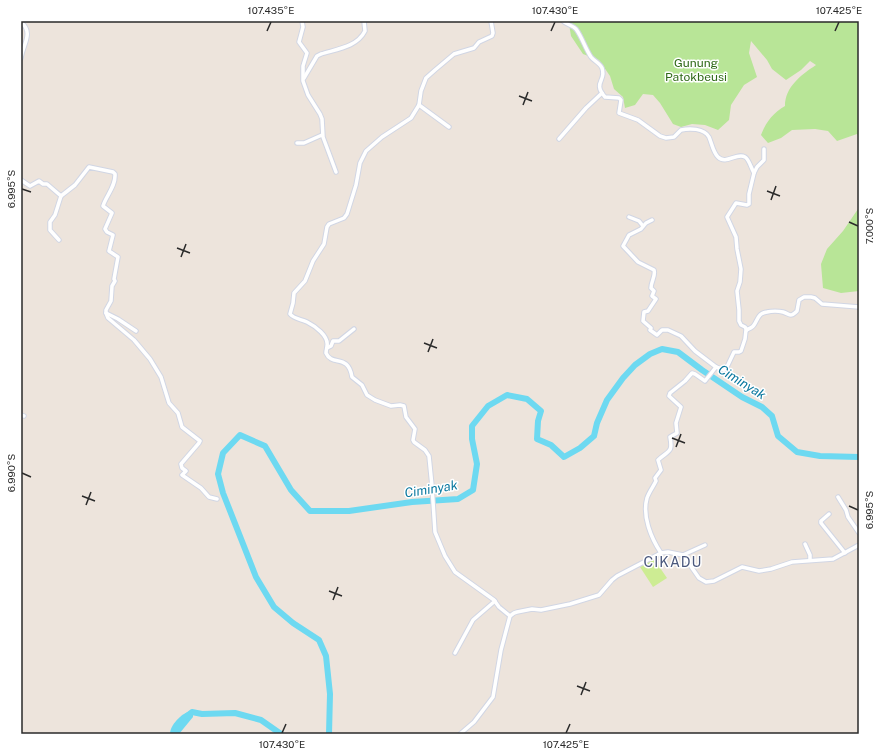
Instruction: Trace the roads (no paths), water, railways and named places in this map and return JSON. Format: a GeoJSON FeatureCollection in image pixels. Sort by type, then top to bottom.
{"type":"FeatureCollection","features":[{"type":"Feature","properties":{"kind":"street"},"geometry":{"type":"LineString","coordinates":[[302,21],[303,27],[299,42],[307,53],[303,66],[304,84],[308,95],[320,114],[323,137],[336,172]]}},
{"type":"Feature","properties":{"kind":"street"},"geometry":{"type":"LineString","coordinates":[[304,78],[317,56],[354,44],[365,31],[364,21]]}},
{"type":"Feature","properties":{"kind":"street"},"geometry":{"type":"LineString","coordinates":[[491,21],[492,36],[479,42],[474,48],[454,54],[426,78],[421,91],[419,105],[407,121],[382,137],[366,151],[360,163],[356,185],[347,214],[344,218],[329,224],[324,244],[313,261],[305,281],[294,293],[290,314],[293,317],[308,322],[320,331],[327,342],[326,352],[328,357],[346,363],[351,370],[352,377],[362,384],[367,395],[391,406],[404,406],[406,417],[416,429],[414,442],[425,450],[429,456],[435,532],[445,556],[455,572],[495,601],[499,607],[510,616]]}},
{"type":"Feature","properties":{"kind":"street"},"geometry":{"type":"LineString","coordinates":[[562,21],[576,29],[594,61],[600,64],[603,76],[600,90],[605,97],[619,98],[621,100],[619,113],[638,120],[660,136],[666,138],[674,137],[681,130],[697,129],[707,135],[712,148],[718,157],[725,160],[737,156],[746,157],[754,172]]}},
{"type":"Feature","properties":{"kind":"street"},"geometry":{"type":"LineString","coordinates":[[21,22],[28,30],[21,58]]}},
{"type":"Feature","properties":{"kind":"street"},"geometry":{"type":"LineString","coordinates":[[559,139],[586,108],[602,93]]}},
{"type":"Feature","properties":{"kind":"street"},"geometry":{"type":"LineString","coordinates":[[419,105],[449,127]]}},
{"type":"Feature","properties":{"kind":"street"},"geometry":{"type":"LineString","coordinates":[[297,143],[304,143],[323,137]]}},
{"type":"Feature","properties":{"kind":"street"},"geometry":{"type":"LineString","coordinates":[[747,330],[739,321],[737,291],[740,282],[741,269],[736,237],[727,217],[736,203],[749,204],[749,194],[754,172],[764,160],[764,149]]}},
{"type":"Feature","properties":{"kind":"street"},"geometry":{"type":"LineString","coordinates":[[59,240],[50,230],[50,222],[55,215],[61,196],[75,185],[88,167],[113,172],[115,174],[115,179],[103,206],[112,213],[105,229],[113,235],[109,251],[118,257],[114,279],[115,281],[112,286],[111,301],[106,313],[108,318],[140,346],[150,359],[161,376],[169,403],[178,414],[182,427],[200,441],[181,464],[182,468],[186,471],[182,475],[201,488],[209,496],[217,500]]}},
{"type":"Feature","properties":{"kind":"street"},"geometry":{"type":"LineString","coordinates":[[21,180],[30,186],[38,181],[43,184],[47,184],[61,196]]}},
{"type":"Feature","properties":{"kind":"street"},"geometry":{"type":"LineString","coordinates":[[629,217],[639,221],[643,226]]}},
{"type":"Feature","properties":{"kind":"street"},"geometry":{"type":"LineString","coordinates":[[652,220],[641,229],[629,235],[623,246],[638,262],[654,270],[655,274],[650,288],[654,292],[652,296],[656,299],[648,311],[644,312],[643,321],[651,328],[650,330],[657,335],[662,330],[668,330],[681,336],[687,344],[716,367],[724,370],[734,352],[741,351],[747,330],[753,326],[759,315],[766,312],[784,312],[789,315],[796,313],[799,300],[804,297],[813,297],[822,304],[859,307]]}},
{"type":"Feature","properties":{"kind":"street"},"geometry":{"type":"LineString","coordinates":[[106,313],[136,331]]}},
{"type":"Feature","properties":{"kind":"street"},"geometry":{"type":"LineString","coordinates":[[327,348],[331,346],[333,341],[339,341],[354,329]]}},
{"type":"Feature","properties":{"kind":"street"},"geometry":{"type":"LineString","coordinates":[[661,553],[653,538],[646,507],[648,496],[656,481],[655,478],[661,470],[658,460],[670,451],[672,444],[670,437],[677,433],[676,422],[681,407],[671,399],[668,394],[694,373],[706,381],[716,367]]}},
{"type":"Feature","properties":{"kind":"street"},"geometry":{"type":"LineString","coordinates":[[838,497],[846,510],[848,517],[859,533]]}},
{"type":"Feature","properties":{"kind":"street"},"geometry":{"type":"LineString","coordinates":[[829,514],[821,521],[821,523],[845,553]]}},
{"type":"Feature","properties":{"kind":"street"},"geometry":{"type":"LineString","coordinates":[[805,544],[810,555],[810,560]]}},
{"type":"Feature","properties":{"kind":"street"},"geometry":{"type":"LineString","coordinates":[[683,556],[706,545]]}},
{"type":"Feature","properties":{"kind":"street"},"geometry":{"type":"LineString","coordinates":[[460,734],[474,722],[493,697],[502,644],[510,616],[514,613],[541,610],[570,604],[599,595],[617,576],[661,553],[668,552],[683,556],[699,578],[706,582],[714,581],[745,567],[753,570],[763,570],[792,562],[833,559],[859,545]]}},
{"type":"Feature","properties":{"kind":"street"},"geometry":{"type":"LineString","coordinates":[[455,653],[473,620],[495,601]]}},
{"type":"Feature","properties":{"kind":"water"},"geometry":{"type":"Polygon","coordinates":[[[190,711],[193,711],[193,717],[179,734],[170,734],[172,727],[177,720],[190,711]]]}},
{"type":"Feature","properties":{"kind":"waterway","name":"Ciminyak"},"geometry":{"type":"LineString","coordinates":[[329,734],[330,694],[326,656],[319,640],[293,623],[274,607],[256,577],[223,493],[218,474],[223,453],[240,435],[265,446],[291,490],[310,511],[349,511],[412,502],[458,499],[473,490],[477,464],[472,439],[472,426],[488,406],[507,395],[527,399],[541,411],[538,421],[537,439],[551,445],[564,457],[580,448],[594,436],[597,423],[607,400],[623,378],[635,365],[650,354],[662,349],[678,352],[742,397],[762,407],[772,416],[778,436],[797,452],[820,456],[859,457]]}},
{"type":"Feature","properties":{"kind":"waterway","name":"Ciminyak"},"geometry":{"type":"LineString","coordinates":[[187,716],[192,712],[202,714],[235,713],[261,720],[281,734]]}},
{"type":"Feature","properties":{"kind":"district","name":"CIKADU"},"geometry":{"type":"Point","coordinates":[673,562]}},
{"type":"Feature","properties":{"kind":"park label","name":"Gunung Patokbeusi"},"geometry":{"type":"Point","coordinates":[696,70]}}]}
